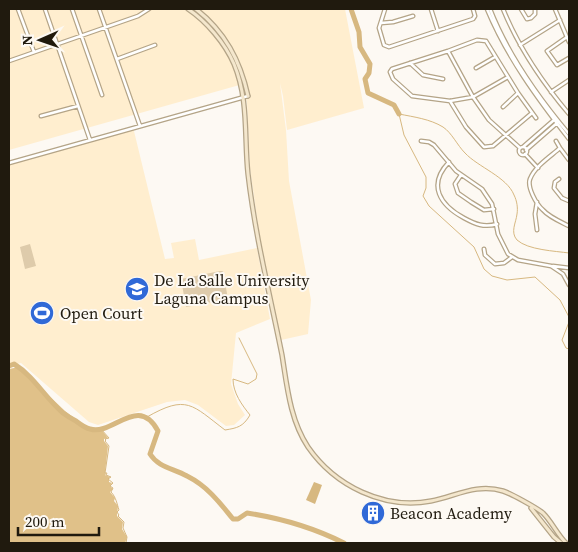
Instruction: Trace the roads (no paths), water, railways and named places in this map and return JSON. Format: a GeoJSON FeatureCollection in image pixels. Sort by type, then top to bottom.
{"type":"FeatureCollection","features":[{"type":"Feature","properties":{"kind":"street"},"geometry":{"type":"LineString","coordinates":[[18,9],[34,52]]}},
{"type":"Feature","properties":{"kind":"street"},"geometry":{"type":"LineString","coordinates":[[45,9],[90,140]]}},
{"type":"Feature","properties":{"kind":"street"},"geometry":{"type":"LineString","coordinates":[[72,9],[102,95]]}},
{"type":"Feature","properties":{"kind":"street"},"geometry":{"type":"LineString","coordinates":[[99,9],[140,126]]}},
{"type":"Feature","properties":{"kind":"street"},"geometry":{"type":"LineString","coordinates":[[9,61],[106,28],[138,16],[149,9]]}},
{"type":"Feature","properties":{"kind":"street"},"geometry":{"type":"LineString","coordinates":[[188,9],[205,24],[228,53],[246,97]]}},
{"type":"Feature","properties":{"kind":"street"},"geometry":{"type":"LineString","coordinates":[[196,9],[233,51],[242,72],[246,97],[248,173],[258,236],[292,411],[307,444],[328,470],[354,488],[378,498],[405,502],[424,502],[473,489],[484,488],[504,491],[542,512],[566,543]]}},
{"type":"Feature","properties":{"kind":"street"},"geometry":{"type":"LineString","coordinates":[[385,9],[379,32],[386,47],[391,47],[473,19],[475,16],[473,9]]}},
{"type":"Feature","properties":{"kind":"street"},"geometry":{"type":"LineString","coordinates":[[431,9],[438,31]]}},
{"type":"Feature","properties":{"kind":"street"},"geometry":{"type":"LineString","coordinates":[[486,9],[514,64],[555,119],[569,134]]}},
{"type":"Feature","properties":{"kind":"street"},"geometry":{"type":"LineString","coordinates":[[490,9],[511,54],[555,119]]}},
{"type":"Feature","properties":{"kind":"street"},"geometry":{"type":"LineString","coordinates":[[503,9],[520,45],[551,92],[569,114]]}},
{"type":"Feature","properties":{"kind":"street"},"geometry":{"type":"LineString","coordinates":[[521,9],[526,19],[531,18],[535,14],[534,9]]}},
{"type":"Feature","properties":{"kind":"street"},"geometry":{"type":"LineString","coordinates":[[555,9],[569,42]]}},
{"type":"Feature","properties":{"kind":"street"},"geometry":{"type":"LineString","coordinates":[[381,22],[393,22],[413,16]]}},
{"type":"Feature","properties":{"kind":"street"},"geometry":{"type":"LineString","coordinates":[[520,45],[560,20]]}},
{"type":"Feature","properties":{"kind":"street"},"geometry":{"type":"LineString","coordinates":[[567,37],[547,51],[558,65],[569,58]]}},
{"type":"Feature","properties":{"kind":"street"},"geometry":{"type":"LineString","coordinates":[[508,77],[472,97],[450,101],[412,96],[394,79],[390,72],[392,69],[477,40],[486,41],[495,57],[508,77],[518,94],[536,118]]}},
{"type":"Feature","properties":{"kind":"street"},"geometry":{"type":"LineString","coordinates":[[117,59],[154,46]]}},
{"type":"Feature","properties":{"kind":"street"},"geometry":{"type":"LineString","coordinates":[[448,51],[472,97],[489,120],[526,150]]}},
{"type":"Feature","properties":{"kind":"street"},"geometry":{"type":"LineString","coordinates":[[476,68],[495,57]]}},
{"type":"Feature","properties":{"kind":"street"},"geometry":{"type":"LineString","coordinates":[[410,64],[423,75],[443,79]]}},
{"type":"Feature","properties":{"kind":"street"},"geometry":{"type":"LineString","coordinates":[[551,92],[569,80]]}},
{"type":"Feature","properties":{"kind":"street"},"geometry":{"type":"LineString","coordinates":[[503,107],[518,94]]}},
{"type":"Feature","properties":{"kind":"street"},"geometry":{"type":"LineString","coordinates":[[9,163],[246,97]]}},
{"type":"Feature","properties":{"kind":"street"},"geometry":{"type":"LineString","coordinates":[[450,101],[466,126],[484,147],[493,146],[532,113]]}},
{"type":"Feature","properties":{"kind":"street"},"geometry":{"type":"LineString","coordinates":[[41,116],[78,106]]}},
{"type":"Feature","properties":{"kind":"street"},"geometry":{"type":"LineString","coordinates":[[538,168],[525,154],[520,154],[522,148],[555,119]]}},
{"type":"Feature","properties":{"kind":"street"},"geometry":{"type":"LineString","coordinates":[[558,122],[569,139]]}},
{"type":"Feature","properties":{"kind":"street"},"geometry":{"type":"LineString","coordinates":[[525,154],[526,150],[558,122]]}},
{"type":"Feature","properties":{"kind":"street"},"geometry":{"type":"LineString","coordinates":[[421,141],[434,145],[461,175],[482,189],[494,208],[501,242],[508,254],[528,262],[568,268]]}},
{"type":"Feature","properties":{"kind":"street"},"geometry":{"type":"LineString","coordinates":[[556,141],[569,160]]}},
{"type":"Feature","properties":{"kind":"street"},"geometry":{"type":"LineString","coordinates":[[560,148],[538,168],[530,180],[530,186],[543,210],[569,226]]}},
{"type":"Feature","properties":{"kind":"street"},"geometry":{"type":"LineString","coordinates":[[449,162],[443,169],[439,179],[438,189],[441,199],[458,214],[475,224],[489,226],[497,224]]}},
{"type":"Feature","properties":{"kind":"street"},"geometry":{"type":"LineString","coordinates":[[461,175],[455,184],[458,193],[484,210],[494,208]]}},
{"type":"Feature","properties":{"kind":"street"},"geometry":{"type":"LineString","coordinates":[[559,179],[555,182],[554,188],[562,198],[569,202]]}},
{"type":"Feature","properties":{"kind":"street"},"geometry":{"type":"LineString","coordinates":[[537,202],[535,214],[537,230]]}},
{"type":"Feature","properties":{"kind":"street"},"geometry":{"type":"LineString","coordinates":[[484,249],[485,255],[495,264],[504,264],[512,257]]}},
{"type":"Feature","properties":{"kind":"street"},"geometry":{"type":"LineString","coordinates":[[551,266],[563,274],[569,285]]}},
{"type":"Feature","properties":{"kind":"street"},"geometry":{"type":"LineString","coordinates":[[563,274],[568,268]]}},
{"type":"Feature","properties":{"kind":"street"},"geometry":{"type":"LineString","coordinates":[[527,504],[561,543]]}},
{"type":"Feature","properties":{"kind":"waterway"},"geometry":{"type":"LineString","coordinates":[[351,9],[359,32],[360,47],[370,64],[369,73],[365,79],[368,93],[394,105],[399,114]]}},
{"type":"Feature","properties":{"kind":"waterway"},"geometry":{"type":"LineString","coordinates":[[569,253],[535,248],[517,240],[514,234],[517,202],[505,183],[462,150],[443,127],[427,120],[399,114],[404,135],[426,177],[426,188],[423,196],[429,206],[474,247],[484,269],[492,276],[507,280],[535,277],[560,300],[569,317]]}},
{"type":"Feature","properties":{"kind":"waterway"},"geometry":{"type":"LineString","coordinates":[[569,322],[562,340],[566,348],[569,349]]}},
{"type":"Feature","properties":{"kind":"waterway"},"geometry":{"type":"LineString","coordinates":[[147,417],[160,410],[181,404],[205,414],[225,430],[236,428],[242,424],[250,415],[236,394],[233,379],[248,384],[256,379],[257,374],[239,338]]}},
{"type":"Feature","properties":{"kind":"waterway"},"geometry":{"type":"LineString","coordinates":[[9,366],[14,364],[21,369],[63,413],[88,428],[99,430],[134,416],[142,416],[150,421],[158,431],[150,454],[154,459],[200,484],[214,496],[233,519],[238,519],[247,513],[272,518],[309,528],[344,543]]}},
{"type":"Feature","properties":{"kind":"waterway"},"geometry":{"type":"LineString","coordinates":[[101,429],[109,438],[105,439],[109,446],[105,473],[111,477],[108,479],[113,483],[110,486],[113,488],[111,492],[119,510],[117,512],[118,516],[124,522],[123,528],[127,537],[126,543]]}},
{"type":"Feature","properties":{"kind":"place","name":"De La Salle University Laguna Campus"},"geometry":{"type":"Point","coordinates":[137,289]}},
{"type":"Feature","properties":{"kind":"place","name":"Open Court"},"geometry":{"type":"Point","coordinates":[42,313]}},
{"type":"Feature","properties":{"kind":"place","name":"Beacon Academy"},"geometry":{"type":"Point","coordinates":[373,513]}}]}
